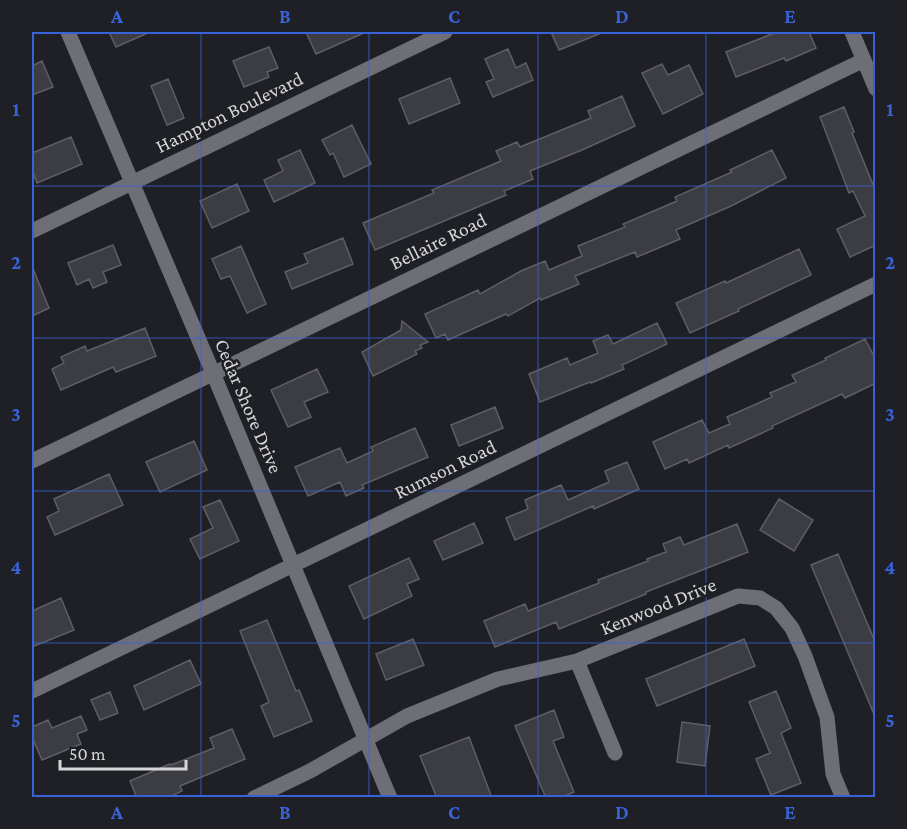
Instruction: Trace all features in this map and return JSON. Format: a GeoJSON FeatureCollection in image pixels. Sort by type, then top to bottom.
{"type":"FeatureCollection","features":[{"type":"Feature","properties":{"kind":"street","name":"Cedar Shore Drive"},"geometry":{"type":"LineString","coordinates":[[68,32],[390,798]]}},
{"type":"Feature","properties":{"kind":"street","name":"Hampton Boulevard"},"geometry":{"type":"LineString","coordinates":[[32,231],[445,32]]}},
{"type":"Feature","properties":{"kind":"street"},"geometry":{"type":"LineString","coordinates":[[852,32],[876,89]]}},
{"type":"Feature","properties":{"kind":"street","name":"Bellaire Road"},"geometry":{"type":"LineString","coordinates":[[32,461],[864,60]]}},
{"type":"Feature","properties":{"kind":"street","name":"Rumson Road"},"geometry":{"type":"LineString","coordinates":[[32,691],[876,284]]}},
{"type":"Feature","properties":{"kind":"street","name":"Kenwood Drive"},"geometry":{"type":"LineString","coordinates":[[254,798],[310,771],[407,716],[498,679],[577,661],[738,596],[760,598],[776,608],[792,628],[805,656],[827,717],[833,774],[843,798]]}},
{"type":"Feature","properties":{"kind":"street"},"geometry":{"type":"LineString","coordinates":[[577,661],[615,753]]}},
{"type":"Feature","properties":{"kind":"building"},"geometry":{"type":"Polygon","coordinates":[[[109,32],[150,32],[116,47],[109,32]]]}},
{"type":"Feature","properties":{"kind":"building"},"geometry":{"type":"Polygon","coordinates":[[[306,32],[366,32],[316,54],[306,32]]]}},
{"type":"Feature","properties":{"kind":"building"},"geometry":{"type":"Polygon","coordinates":[[[551,32],[604,32],[559,50],[551,32]]]}},
{"type":"Feature","properties":{"kind":"building"},"geometry":{"type":"Polygon","coordinates":[[[777,32],[809,32],[816,48],[786,61],[784,58],[736,77],[726,52],[777,32]]]}},
{"type":"Feature","properties":{"kind":"building"},"geometry":{"type":"Polygon","coordinates":[[[269,47],[278,68],[267,72],[269,77],[244,87],[233,61],[269,47]]]}},
{"type":"Feature","properties":{"kind":"building"},"geometry":{"type":"Polygon","coordinates":[[[508,49],[516,68],[526,63],[533,80],[493,97],[486,82],[494,79],[485,59],[508,49]]]}},
{"type":"Feature","properties":{"kind":"building"},"geometry":{"type":"Polygon","coordinates":[[[42,61],[53,87],[32,95],[32,66],[42,61]]]}},
{"type":"Feature","properties":{"kind":"building"},"geometry":{"type":"Polygon","coordinates":[[[662,64],[668,75],[689,65],[703,94],[663,114],[642,73],[662,64]]]}},
{"type":"Feature","properties":{"kind":"building"},"geometry":{"type":"Polygon","coordinates":[[[450,78],[460,103],[409,124],[399,99],[450,78]]]}},
{"type":"Feature","properties":{"kind":"building"},"geometry":{"type":"Polygon","coordinates":[[[168,79],[184,118],[167,125],[151,86],[168,79]]]}},
{"type":"Feature","properties":{"kind":"building"},"geometry":{"type":"Polygon","coordinates":[[[622,96],[635,126],[530,171],[533,179],[504,191],[506,195],[375,250],[363,223],[434,193],[432,190],[501,161],[496,151],[517,142],[520,147],[591,118],[588,111],[622,96]]]}},
{"type":"Feature","properties":{"kind":"building"},"geometry":{"type":"Polygon","coordinates":[[[844,107],[876,192],[876,245],[850,257],[837,229],[865,216],[853,191],[849,193],[820,117],[844,107]]]}},
{"type":"Feature","properties":{"kind":"building"},"geometry":{"type":"Polygon","coordinates":[[[352,125],[371,164],[344,177],[333,153],[330,155],[322,140],[352,125]]]}},
{"type":"Feature","properties":{"kind":"building"},"geometry":{"type":"Polygon","coordinates":[[[71,137],[82,164],[37,183],[32,169],[32,153],[71,137]]]}},
{"type":"Feature","properties":{"kind":"building"},"geometry":{"type":"Polygon","coordinates":[[[300,150],[315,183],[274,202],[264,180],[283,171],[278,160],[300,150]]]}},
{"type":"Feature","properties":{"kind":"building"},"geometry":{"type":"Polygon","coordinates":[[[772,150],[786,178],[731,206],[676,230],[680,239],[637,257],[635,252],[575,276],[579,284],[541,300],[540,298],[508,316],[506,314],[448,340],[445,334],[436,338],[425,314],[478,290],[480,294],[521,271],[545,261],[549,270],[582,256],[578,246],[625,227],[623,224],[677,201],[675,197],[732,172],[730,170],[772,150]]]}},
{"type":"Feature","properties":{"kind":"building"},"geometry":{"type":"Polygon","coordinates":[[[237,184],[249,211],[212,228],[200,201],[237,184]]]}},
{"type":"Feature","properties":{"kind":"building"},"geometry":{"type":"Polygon","coordinates":[[[343,238],[353,264],[292,289],[285,272],[308,263],[304,254],[343,238]]]}},
{"type":"Feature","properties":{"kind":"building"},"geometry":{"type":"Polygon","coordinates":[[[113,245],[121,265],[103,272],[107,282],[93,288],[89,279],[77,285],[68,263],[113,245]]]}},
{"type":"Feature","properties":{"kind":"building"},"geometry":{"type":"Polygon","coordinates":[[[241,246],[266,304],[247,313],[230,276],[221,279],[212,259],[241,246]]]}},
{"type":"Feature","properties":{"kind":"building"},"geometry":{"type":"Polygon","coordinates":[[[799,249],[811,275],[690,333],[676,303],[799,249]]]}},
{"type":"Feature","properties":{"kind":"building"},"geometry":{"type":"Polygon","coordinates":[[[32,266],[49,308],[32,316],[32,266]]]}},
{"type":"Feature","properties":{"kind":"building"},"geometry":{"type":"Polygon","coordinates":[[[402,321],[428,342],[420,345],[422,348],[415,351],[417,354],[373,376],[362,352],[401,330],[402,321]]]}},
{"type":"Feature","properties":{"kind":"building"},"geometry":{"type":"Polygon","coordinates":[[[657,323],[667,344],[622,365],[624,369],[540,402],[529,374],[567,358],[570,365],[598,353],[593,341],[608,335],[613,344],[657,323]]]}},
{"type":"Feature","properties":{"kind":"building"},"geometry":{"type":"Polygon","coordinates":[[[145,328],[156,356],[116,372],[113,367],[61,390],[52,369],[64,363],[61,357],[85,346],[87,351],[145,328]]]}},
{"type":"Feature","properties":{"kind":"building"},"geometry":{"type":"Polygon","coordinates":[[[865,339],[876,360],[876,383],[845,398],[842,394],[729,448],[728,445],[689,463],[687,459],[665,469],[653,442],[702,420],[709,433],[730,424],[727,417],[772,397],[770,393],[796,382],[792,375],[865,339]]]}},
{"type":"Feature","properties":{"kind":"building"},"geometry":{"type":"Polygon","coordinates":[[[317,369],[328,392],[304,402],[311,417],[288,427],[271,390],[317,369]]]}},
{"type":"Feature","properties":{"kind":"building"},"geometry":{"type":"Polygon","coordinates":[[[495,407],[503,428],[459,446],[451,425],[495,407]]]}},
{"type":"Feature","properties":{"kind":"building"},"geometry":{"type":"Polygon","coordinates":[[[415,428],[428,457],[362,485],[364,488],[346,496],[340,482],[308,496],[295,467],[340,448],[347,463],[373,451],[371,447],[415,428]]]}},
{"type":"Feature","properties":{"kind":"building"},"geometry":{"type":"Polygon","coordinates":[[[194,441],[207,470],[160,492],[146,462],[194,441]]]}},
{"type":"Feature","properties":{"kind":"building"},"geometry":{"type":"Polygon","coordinates":[[[627,462],[639,489],[515,540],[506,518],[528,509],[525,500],[561,485],[568,500],[609,482],[605,471],[627,462]]]}},
{"type":"Feature","properties":{"kind":"building"},"geometry":{"type":"Polygon","coordinates":[[[109,474],[123,505],[55,535],[47,517],[59,511],[54,499],[109,474]]]}},
{"type":"Feature","properties":{"kind":"building"},"geometry":{"type":"Polygon","coordinates":[[[779,499],[813,520],[794,551],[760,530],[779,499]]]}},
{"type":"Feature","properties":{"kind":"building"},"geometry":{"type":"Polygon","coordinates":[[[220,500],[239,541],[200,559],[190,539],[213,528],[203,507],[220,500]]]}},
{"type":"Feature","properties":{"kind":"building"},"geometry":{"type":"Polygon","coordinates":[[[474,523],[483,543],[443,560],[434,541],[474,523]]]}},
{"type":"Feature","properties":{"kind":"building"},"geometry":{"type":"Polygon","coordinates":[[[737,524],[748,552],[559,629],[556,622],[495,647],[484,621],[525,604],[528,611],[599,583],[598,580],[666,552],[663,544],[680,537],[684,545],[737,524]]]}},
{"type":"Feature","properties":{"kind":"building"},"geometry":{"type":"Polygon","coordinates":[[[838,554],[876,644],[876,719],[811,565],[838,554]]]}},
{"type":"Feature","properties":{"kind":"building"},"geometry":{"type":"Polygon","coordinates":[[[409,558],[419,579],[407,584],[412,596],[364,619],[349,586],[409,558]]]}},
{"type":"Feature","properties":{"kind":"building"},"geometry":{"type":"Polygon","coordinates":[[[61,598],[74,630],[32,647],[32,611],[61,598]]]}},
{"type":"Feature","properties":{"kind":"building"},"geometry":{"type":"Polygon","coordinates":[[[267,620],[296,691],[299,690],[312,721],[274,737],[261,706],[269,702],[240,631],[267,620]]]}},
{"type":"Feature","properties":{"kind":"building"},"geometry":{"type":"Polygon","coordinates":[[[413,639],[424,665],[386,680],[376,654],[413,639]]]}},
{"type":"Feature","properties":{"kind":"building"},"geometry":{"type":"Polygon","coordinates":[[[744,639],[755,666],[657,706],[646,679],[744,639]]]}},
{"type":"Feature","properties":{"kind":"building"},"geometry":{"type":"Polygon","coordinates":[[[190,660],[201,684],[144,710],[134,686],[190,660]]]}},
{"type":"Feature","properties":{"kind":"building"},"geometry":{"type":"Polygon","coordinates":[[[776,691],[791,728],[781,733],[801,783],[771,795],[756,759],[770,753],[749,702],[776,691]]]}},
{"type":"Feature","properties":{"kind":"building"},"geometry":{"type":"Polygon","coordinates":[[[110,692],[118,713],[100,720],[91,700],[110,692]]]}},
{"type":"Feature","properties":{"kind":"building"},"geometry":{"type":"Polygon","coordinates":[[[554,710],[564,737],[553,741],[574,792],[561,798],[546,798],[515,726],[554,710]]]}},
{"type":"Feature","properties":{"kind":"building"},"geometry":{"type":"Polygon","coordinates":[[[81,716],[87,730],[77,734],[81,744],[42,760],[32,737],[32,727],[48,720],[52,728],[81,716]]]}},
{"type":"Feature","properties":{"kind":"building"},"geometry":{"type":"Polygon","coordinates":[[[682,722],[710,726],[705,766],[677,762],[682,722]]]}},
{"type":"Feature","properties":{"kind":"building"},"geometry":{"type":"Polygon","coordinates":[[[232,729],[245,759],[180,786],[182,791],[168,798],[137,798],[130,781],[214,748],[210,738],[232,729]]]}},
{"type":"Feature","properties":{"kind":"building"},"geometry":{"type":"Polygon","coordinates":[[[469,737],[492,798],[437,798],[420,756],[469,737]]]}}]}
